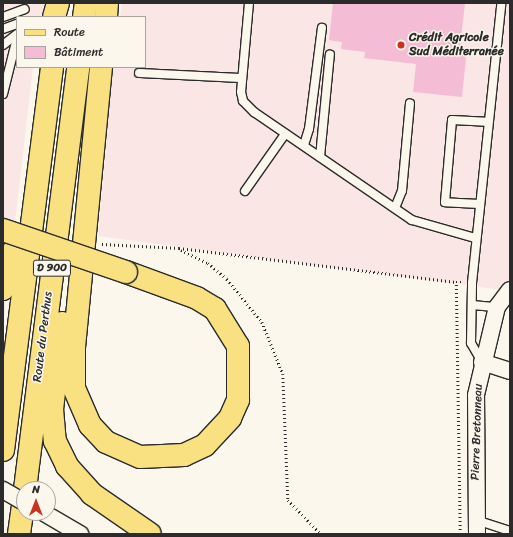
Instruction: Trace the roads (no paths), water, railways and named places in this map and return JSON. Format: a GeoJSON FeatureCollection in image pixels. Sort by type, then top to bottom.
{"type":"FeatureCollection","features":[{"type":"Feature","properties":{"kind":"main road"},"geometry":{"type":"LineString","coordinates":[[54,16],[58,3]]}},
{"type":"Feature","properties":{"kind":"main road"},"geometry":{"type":"LineString","coordinates":[[60,16],[62,3]]}},
{"type":"Feature","properties":{"kind":"main road"},"geometry":{"type":"LineString","coordinates":[[84,16],[86,3]]}},
{"type":"Feature","properties":{"kind":"main road"},"geometry":{"type":"LineString","coordinates":[[98,16],[100,3]]}},
{"type":"Feature","properties":{"kind":"main road"},"geometry":{"type":"LineString","coordinates":[[106,16],[107,3]]}},
{"type":"Feature","properties":{"kind":"main road"},"geometry":{"type":"LineString","coordinates":[[3,288],[10,275],[43,68]]}},
{"type":"Feature","properties":{"kind":"main road","name":"D 900"},"geometry":{"type":"LineString","coordinates":[[3,450],[52,68]]}},
{"type":"Feature","properties":{"kind":"main road","name":"Route du Perthus"},"geometry":{"type":"LineString","coordinates":[[26,481],[78,68]]}},
{"type":"Feature","properties":{"kind":"main road"},"geometry":{"type":"LineString","coordinates":[[92,68],[52,409],[55,441],[67,466],[92,494],[150,534]]}},
{"type":"Feature","properties":{"kind":"main road"},"geometry":{"type":"LineString","coordinates":[[3,230],[83,257],[126,272],[197,298],[215,309],[238,346],[238,400],[230,418],[204,445],[184,455],[140,458],[106,442],[90,426],[74,388],[74,347],[83,257],[101,68]]}},
{"type":"Feature","properties":{"kind":"main road"},"geometry":{"type":"LineString","coordinates":[[19,534],[21,521]]}},
{"type":"Feature","properties":{"kind":"main road"},"geometry":{"type":"LineString","coordinates":[[23,534],[24,521]]}},
{"type":"Feature","properties":{"kind":"street","name":"Pierre Bretonneau"},"geometry":{"type":"LineString","coordinates":[[476,527],[476,395],[482,362],[497,307],[510,290]]}},
{"type":"Feature","properties":{"kind":"street"},"geometry":{"type":"LineString","coordinates":[[482,362],[510,371]]}},
{"type":"Feature","properties":{"kind":"street"},"geometry":{"type":"LineString","coordinates":[[3,490],[16,497]]}},
{"type":"Feature","properties":{"kind":"street"},"geometry":{"type":"LineString","coordinates":[[56,520],[80,534]]}},
{"type":"Feature","properties":{"kind":"lane"},"geometry":{"type":"LineString","coordinates":[[249,3],[241,78],[243,101],[286,134],[412,220],[475,238]]}},
{"type":"Feature","properties":{"kind":"lane"},"geometry":{"type":"LineString","coordinates":[[482,362],[472,343],[472,283],[486,122],[501,5]]}},
{"type":"Feature","properties":{"kind":"lane"},"geometry":{"type":"LineString","coordinates":[[3,17],[25,10]]}},
{"type":"Feature","properties":{"kind":"lane"},"geometry":{"type":"LineString","coordinates":[[3,29],[16,24]]}},
{"type":"Feature","properties":{"kind":"lane"},"geometry":{"type":"LineString","coordinates":[[304,145],[309,129],[322,28]]}},
{"type":"Feature","properties":{"kind":"lane"},"geometry":{"type":"LineString","coordinates":[[3,45],[16,35]]}},
{"type":"Feature","properties":{"kind":"lane"},"geometry":{"type":"LineString","coordinates":[[3,94],[16,42]]}},
{"type":"Feature","properties":{"kind":"lane"},"geometry":{"type":"LineString","coordinates":[[320,157],[330,54]]}},
{"type":"Feature","properties":{"kind":"lane"},"geometry":{"type":"LineString","coordinates":[[139,73],[241,78]]}},
{"type":"Feature","properties":{"kind":"lane"},"geometry":{"type":"LineString","coordinates":[[395,208],[402,191],[410,103]]}},
{"type":"Feature","properties":{"kind":"lane"},"geometry":{"type":"LineString","coordinates":[[479,204],[445,202],[452,120],[486,122]]}},
{"type":"Feature","properties":{"kind":"lane"},"geometry":{"type":"LineString","coordinates":[[245,192],[286,134]]}},
{"type":"Feature","properties":{"kind":"lane"},"geometry":{"type":"LineString","coordinates":[[472,305],[497,307]]}},
{"type":"Feature","properties":{"kind":"lane"},"geometry":{"type":"LineString","coordinates":[[476,527],[510,531]]}},
{"type":"Feature","properties":{"kind":"place","name":"Crédit Agricole Sud Méditerranée"},"geometry":{"type":"Point","coordinates":[401,45]}}]}
